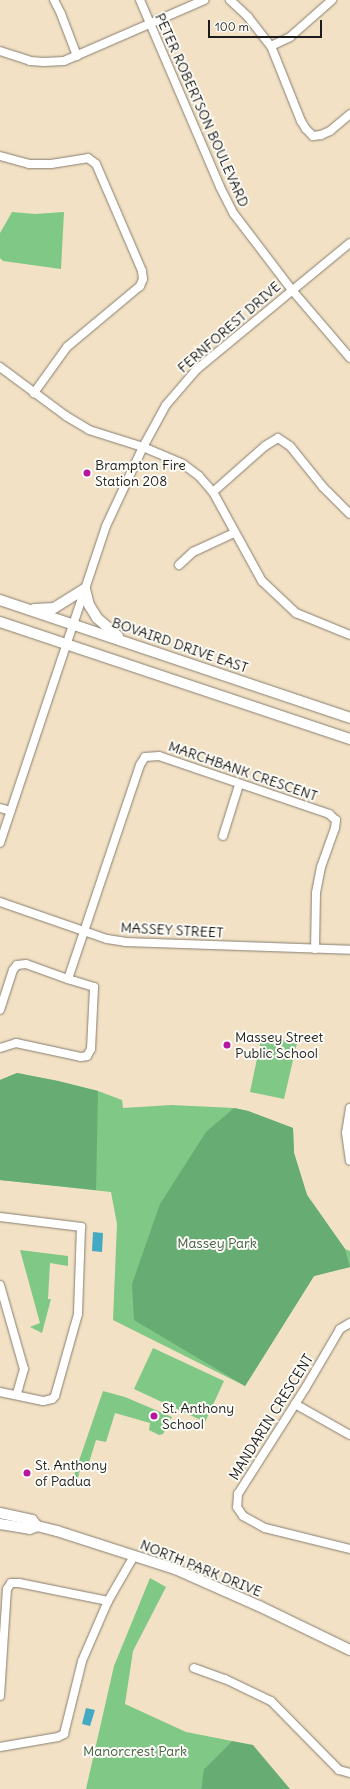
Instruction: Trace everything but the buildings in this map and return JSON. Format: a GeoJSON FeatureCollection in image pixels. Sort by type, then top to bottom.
{"type":"FeatureCollection","features":[{"type":"Feature","properties":{"kind":"main road"},"geometry":{"type":"LineString","coordinates":[[26,609],[54,608],[85,589],[90,605],[97,618],[128,643]]}},
{"type":"Feature","properties":{"kind":"main road","name":"BOVAIRD DRIVE EAST"},"geometry":{"type":"LineString","coordinates":[[0,600],[350,718]]}},
{"type":"Feature","properties":{"kind":"main road"},"geometry":{"type":"LineString","coordinates":[[0,622],[350,739]]}},
{"type":"Feature","properties":{"kind":"main road","name":"NORTH PARK DRIVE"},"geometry":{"type":"LineString","coordinates":[[0,1513],[32,1520],[37,1526],[87,1540],[175,1569],[259,1606],[350,1650]]}},
{"type":"Feature","properties":{"kind":"main road","name":"NORTH PARK DRIVE"},"geometry":{"type":"LineString","coordinates":[[0,1524],[30,1530],[37,1526]]}},
{"type":"Feature","properties":{"kind":"street"},"geometry":{"type":"LineString","coordinates":[[54,0],[77,56]]}},
{"type":"Feature","properties":{"kind":"street","name":"PETER ROBERTSON BOULEVARD"},"geometry":{"type":"LineString","coordinates":[[140,0],[226,200],[244,229],[292,290],[350,358]]}},
{"type":"Feature","properties":{"kind":"street"},"geometry":{"type":"LineString","coordinates":[[0,51],[30,61],[64,61],[204,0]]}},
{"type":"Feature","properties":{"kind":"street"},"geometry":{"type":"LineString","coordinates":[[230,0],[248,17],[271,46],[300,121],[306,130],[313,136],[330,131],[350,114]]}},
{"type":"Feature","properties":{"kind":"street"},"geometry":{"type":"LineString","coordinates":[[271,46],[290,37],[332,0]]}},
{"type":"Feature","properties":{"kind":"street"},"geometry":{"type":"LineString","coordinates":[[0,156],[29,164],[51,164],[88,158],[96,164],[142,271],[144,279],[140,286],[67,347],[34,393]]}},
{"type":"Feature","properties":{"kind":"street","name":"FERNFOREST DRIVE"},"geometry":{"type":"LineString","coordinates":[[0,843],[65,644],[106,526],[143,447],[171,397],[197,369],[350,243]]}},
{"type":"Feature","properties":{"kind":"street"},"geometry":{"type":"LineString","coordinates":[[0,367],[34,393],[88,430],[143,447],[183,464],[199,476],[213,492],[234,533],[262,581],[296,613],[350,635]]}},
{"type":"Feature","properties":{"kind":"street"},"geometry":{"type":"LineString","coordinates":[[213,492],[265,446],[278,438],[290,446],[323,487],[350,514]]}},
{"type":"Feature","properties":{"kind":"street"},"geometry":{"type":"LineString","coordinates":[[179,565],[193,552],[234,533]]}},
{"type":"Feature","properties":{"kind":"street","name":"MARCHBANK CRESCENT"},"geometry":{"type":"LineString","coordinates":[[83,931],[140,765],[145,757],[159,756],[239,785],[329,814],[336,820],[335,828],[321,867],[316,893],[315,949]]}},
{"type":"Feature","properties":{"kind":"street"},"geometry":{"type":"LineString","coordinates":[[223,836],[239,785]]}},
{"type":"Feature","properties":{"kind":"street"},"geometry":{"type":"LineString","coordinates":[[0,808],[11,811]]}},
{"type":"Feature","properties":{"kind":"street","name":"MASSEY STREET"},"geometry":{"type":"LineString","coordinates":[[0,902],[107,939],[125,942],[350,950]]}},
{"type":"Feature","properties":{"kind":"street"},"geometry":{"type":"LineString","coordinates":[[68,979],[83,931]]}},
{"type":"Feature","properties":{"kind":"street"},"geometry":{"type":"LineString","coordinates":[[0,1010],[13,970],[17,965],[26,964],[94,987],[91,1049],[87,1056],[81,1057],[16,1043],[0,1048]]}},
{"type":"Feature","properties":{"kind":"street"},"geometry":{"type":"LineString","coordinates":[[350,1108],[346,1133],[350,1161]]}},
{"type":"Feature","properties":{"kind":"street"},"geometry":{"type":"LineString","coordinates":[[0,1217],[81,1227],[78,1314],[55,1396],[52,1399],[44,1401],[16,1394],[0,1392]]}},
{"type":"Feature","properties":{"kind":"street"},"geometry":{"type":"LineString","coordinates":[[0,1285],[24,1369],[16,1394]]}},
{"type":"Feature","properties":{"kind":"street","name":"MANDARIN CRESCENT"},"geometry":{"type":"LineString","coordinates":[[350,1323],[340,1329],[296,1404],[238,1494],[237,1507],[243,1516],[265,1528],[350,1550]]}},
{"type":"Feature","properties":{"kind":"street"},"geometry":{"type":"LineString","coordinates":[[296,1404],[350,1435]]}},
{"type":"Feature","properties":{"kind":"street"},"geometry":{"type":"LineString","coordinates":[[0,1747],[58,1737],[64,1734],[82,1661],[108,1602],[134,1556]]}},
{"type":"Feature","properties":{"kind":"street"},"geometry":{"type":"LineString","coordinates":[[0,1696],[7,1589],[11,1583],[19,1583],[108,1602]]}},
{"type":"Feature","properties":{"kind":"street"},"geometry":{"type":"LineString","coordinates":[[194,1668],[271,1701],[339,1770],[350,1773]]}},
{"type":"Feature","properties":{"kind":"green space"},"geometry":{"type":"Polygon","coordinates":[[[12,212],[35,214],[64,212],[61,269],[3,261],[0,258],[0,233],[12,212]]]}},
{"type":"Feature","properties":{"kind":"green space"},"geometry":{"type":"Polygon","coordinates":[[[262,1035],[297,1043],[284,1099],[250,1092],[262,1035]]]}},
{"type":"Feature","properties":{"kind":"green space","name":"Massey Park"},"geometry":{"type":"Polygon","coordinates":[[[17,1073],[98,1091],[122,1100],[123,1108],[171,1105],[234,1108],[248,1111],[293,1128],[294,1153],[307,1195],[345,1249],[350,1251],[350,1267],[314,1276],[245,1386],[113,1320],[117,1224],[111,1192],[0,1180],[0,1080],[17,1073]]]}},
{"type":"Feature","properties":{"kind":"green space"},"geometry":{"type":"Polygon","coordinates":[[[17,1073],[98,1091],[96,1190],[0,1180],[0,1080],[17,1073]]]}},
{"type":"Feature","properties":{"kind":"green space","name":"Massey Park"},"geometry":{"type":"Polygon","coordinates":[[[234,1108],[248,1111],[293,1128],[294,1153],[307,1195],[345,1249],[350,1267],[314,1276],[245,1386],[134,1320],[132,1284],[160,1204],[206,1132],[234,1108]]]}},
{"type":"Feature","properties":{"kind":"green space"},"geometry":{"type":"Polygon","coordinates":[[[20,1250],[68,1256],[68,1266],[50,1263],[48,1299],[51,1299],[42,1333],[30,1327],[40,1323],[20,1250]]]}},
{"type":"Feature","properties":{"kind":"green space"},"geometry":{"type":"Polygon","coordinates":[[[153,1348],[224,1381],[205,1422],[134,1389],[153,1348]]]}},
{"type":"Feature","properties":{"kind":"green space"},"geometry":{"type":"Polygon","coordinates":[[[103,1391],[125,1397],[172,1417],[163,1434],[159,1435],[149,1430],[150,1423],[115,1413],[106,1442],[96,1440],[87,1469],[81,1466],[77,1481],[80,1484],[80,1488],[70,1487],[103,1391]]]}},
{"type":"Feature","properties":{"kind":"green space","name":"Manorcrest Park"},"geometry":{"type":"Polygon","coordinates":[[[150,1578],[166,1587],[133,1651],[125,1704],[186,1732],[232,1741],[205,1768],[201,1789],[86,1789],[114,1666],[150,1578]]]}},
{"type":"Feature","properties":{"kind":"green space"},"geometry":{"type":"Polygon","coordinates":[[[232,1741],[253,1745],[290,1789],[201,1789],[204,1769],[232,1741]]]}},
{"type":"Feature","properties":{"kind":"water"},"geometry":{"type":"Polygon","coordinates":[[[93,1232],[103,1233],[102,1252],[92,1251],[93,1232]]]}},
{"type":"Feature","properties":{"kind":"water"},"geometry":{"type":"Polygon","coordinates":[[[86,1708],[95,1710],[90,1726],[82,1724],[86,1708]]]}},
{"type":"Feature","properties":{"kind":"place","name":"Brampton Fire Station 208"},"geometry":{"type":"Point","coordinates":[87,473]}},
{"type":"Feature","properties":{"kind":"place","name":"Massey Street Public School"},"geometry":{"type":"Point","coordinates":[227,1045]}},
{"type":"Feature","properties":{"kind":"place","name":"St. Anthony School"},"geometry":{"type":"Point","coordinates":[154,1416]}},
{"type":"Feature","properties":{"kind":"place","name":"St. Anthony of Padua"},"geometry":{"type":"Point","coordinates":[27,1473]}}]}
